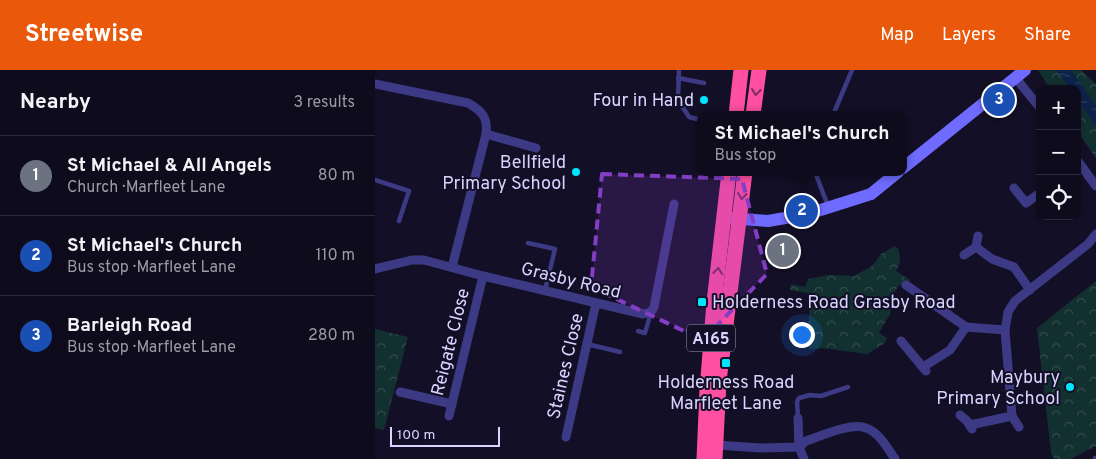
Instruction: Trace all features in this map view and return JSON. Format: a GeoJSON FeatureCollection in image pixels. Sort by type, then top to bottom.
{"type":"FeatureCollection","features":[{"type":"Feature","properties":{"kind":"highway"},"geometry":{"type":"LineString","coordinates":[[736,111],[741,70]]}},
{"type":"Feature","properties":{"kind":"highway"},"geometry":{"type":"LineString","coordinates":[[754,111],[759,70]]}},
{"type":"Feature","properties":{"kind":"highway","name":"A165"},"geometry":{"type":"LineString","coordinates":[[729,176],[732,218]]}},
{"type":"Feature","properties":{"kind":"highway","name":"A165"},"geometry":{"type":"LineString","coordinates":[[704,459],[732,218],[744,176]]}},
{"type":"Feature","properties":{"kind":"highway","name":"A165"},"geometry":{"type":"LineString","coordinates":[[714,375],[715,452]]}},
{"type":"Feature","properties":{"kind":"street"},"geometry":{"type":"LineString","coordinates":[[907,165],[1020,74],[1036,101]]}},
{"type":"Feature","properties":{"kind":"street"},"geometry":{"type":"LineString","coordinates":[[375,84],[468,104],[480,110],[487,122],[486,134],[452,267]]}},
{"type":"Feature","properties":{"kind":"street"},"geometry":{"type":"LineString","coordinates":[[486,134],[536,148]]}},
{"type":"Feature","properties":{"kind":"street"},"geometry":{"type":"LineString","coordinates":[[1081,167],[1096,186]]}},
{"type":"Feature","properties":{"kind":"street"},"geometry":{"type":"LineString","coordinates":[[732,218],[768,221],[808,214],[871,194],[893,176]]}},
{"type":"Feature","properties":{"kind":"street"},"geometry":{"type":"LineString","coordinates":[[1014,188],[1026,203],[1036,196]]}},
{"type":"Feature","properties":{"kind":"street"},"geometry":{"type":"LineString","coordinates":[[651,312],[654,307],[674,204]]}},
{"type":"Feature","properties":{"kind":"street"},"geometry":{"type":"LineString","coordinates":[[1019,427],[1012,416],[1005,330],[1008,312],[1015,301],[1088,244],[1096,234]]}},
{"type":"Feature","properties":{"kind":"street"},"geometry":{"type":"LineString","coordinates":[[964,255],[975,247],[978,236]]}},
{"type":"Feature","properties":{"kind":"street"},"geometry":{"type":"LineString","coordinates":[[975,247],[992,259],[1013,268],[1031,290]]}},
{"type":"Feature","properties":{"kind":"street","name":"Grasby Road"},"geometry":{"type":"LineString","coordinates":[[375,269],[412,260],[425,260],[483,276],[643,314],[651,312]]}},
{"type":"Feature","properties":{"kind":"street","name":"Reigate Close"},"geometry":{"type":"LineString","coordinates":[[449,416],[483,276]]}},
{"type":"Feature","properties":{"kind":"street"},"geometry":{"type":"LineString","coordinates":[[914,292],[919,283]]}},
{"type":"Feature","properties":{"kind":"street"},"geometry":{"type":"LineString","coordinates":[[906,285],[966,327],[1005,330]]}},
{"type":"Feature","properties":{"kind":"street","name":"Staines Close"},"geometry":{"type":"LineString","coordinates":[[566,437],[596,303]]}},
{"type":"Feature","properties":{"kind":"street"},"geometry":{"type":"LineString","coordinates":[[901,341],[925,369],[950,350],[966,327]]}},
{"type":"Feature","properties":{"kind":"street"},"geometry":{"type":"LineString","coordinates":[[400,392],[452,404]]}},
{"type":"Feature","properties":{"kind":"street"},"geometry":{"type":"LineString","coordinates":[[960,415],[971,427],[1012,416]]}},
{"type":"Feature","properties":{"kind":"street"},"geometry":{"type":"LineString","coordinates":[[798,418],[799,446],[804,459]]}},
{"type":"Feature","properties":{"kind":"street"},"geometry":{"type":"LineString","coordinates":[[715,452],[799,446],[806,441],[854,426],[867,428],[877,435],[895,459]]}},
{"type":"Feature","properties":{"kind":"lane"},"geometry":{"type":"LineString","coordinates":[[679,70],[678,100],[689,117],[697,119]]}},
{"type":"Feature","properties":{"kind":"lane"},"geometry":{"type":"LineString","coordinates":[[835,111],[852,70]]}},
{"type":"Feature","properties":{"kind":"lane"},"geometry":{"type":"LineString","coordinates":[[678,78],[704,83]]}},
{"type":"Feature","properties":{"kind":"lane"},"geometry":{"type":"LineString","coordinates":[[816,176],[828,208]]}},
{"type":"Feature","properties":{"kind":"lane"},"geometry":{"type":"LineString","coordinates":[[375,180],[409,191],[399,221]]}},
{"type":"Feature","properties":{"kind":"lane"},"geometry":{"type":"LineString","coordinates":[[528,243],[555,249],[545,290]]}},
{"type":"Feature","properties":{"kind":"lane"},"geometry":{"type":"LineString","coordinates":[[638,331],[645,333],[651,312]]}},
{"type":"Feature","properties":{"kind":"lane"},"geometry":{"type":"LineString","coordinates":[[586,344],[620,352]]}},
{"type":"Feature","properties":{"kind":"lane"},"geometry":{"type":"LineString","coordinates":[[798,418],[797,402],[799,398],[810,395],[821,396],[848,387]]}},
{"type":"Feature","properties":{"kind":"highlighted area"},"geometry":{"type":"Polygon","coordinates":[[[602,174],[742,179],[767,274],[703,340],[591,287],[602,174]]]}},
{"type":"Feature","properties":{"kind":"green space"},"geometry":{"type":"Polygon","coordinates":[[[1038,70],[1081,70],[1096,84],[1096,158],[1081,137],[1081,85],[1047,85],[1038,70]]]}},
{"type":"Feature","properties":{"kind":"green space"},"geometry":{"type":"Polygon","coordinates":[[[895,246],[899,250],[900,262],[896,271],[910,280],[906,287],[899,285],[891,298],[890,314],[879,333],[887,338],[885,343],[867,354],[822,348],[809,350],[811,343],[804,342],[809,318],[808,293],[790,290],[791,284],[805,287],[808,279],[828,275],[854,276],[872,266],[881,254],[895,246]]]}},
{"type":"Feature","properties":{"kind":"green space","name":"Maybury Primary School"},"geometry":{"type":"Polygon","coordinates":[[[1096,281],[1096,446],[1071,459],[1054,459],[1051,453],[1037,328],[1096,281]]]}},
{"type":"Feature","properties":{"kind":"green space"},"geometry":{"type":"Polygon","coordinates":[[[375,329],[408,337],[384,430],[375,428],[375,329]]]}},
{"type":"Feature","properties":{"kind":"water"},"geometry":{"type":"Polygon","coordinates":[[[1057,70],[1071,70],[1096,106],[1096,127],[1081,105],[1081,85],[1067,85],[1057,70]]]}},
{"type":"Feature","properties":{"kind":"place","name":"Four in Hand"},"geometry":{"type":"Point","coordinates":[704,100]}},
{"type":"Feature","properties":{"kind":"place","name":"Barleigh Road"},"geometry":{"type":"Point","coordinates":[999,100]}},
{"type":"Feature","properties":{"kind":"place","name":"Bellfield Primary School"},"geometry":{"type":"Point","coordinates":[576,172]}},
{"type":"Feature","properties":{"kind":"place","name":"St Michael's Church"},"geometry":{"type":"Point","coordinates":[802,211]}},
{"type":"Feature","properties":{"kind":"place","name":"St Michael & All Angels"},"geometry":{"type":"Point","coordinates":[783,251]}},
{"type":"Feature","properties":{"kind":"place","name":"Holderness Road Grasby Road"},"geometry":{"type":"Point","coordinates":[702,302]}},
{"type":"Feature","properties":{"kind":"place","name":"Holderness Road Marfleet Lane"},"geometry":{"type":"Point","coordinates":[726,363]}},
{"type":"Feature","properties":{"kind":"place","name":"Maybury Primary School"},"geometry":{"type":"Point","coordinates":[1070,387]}}]}
